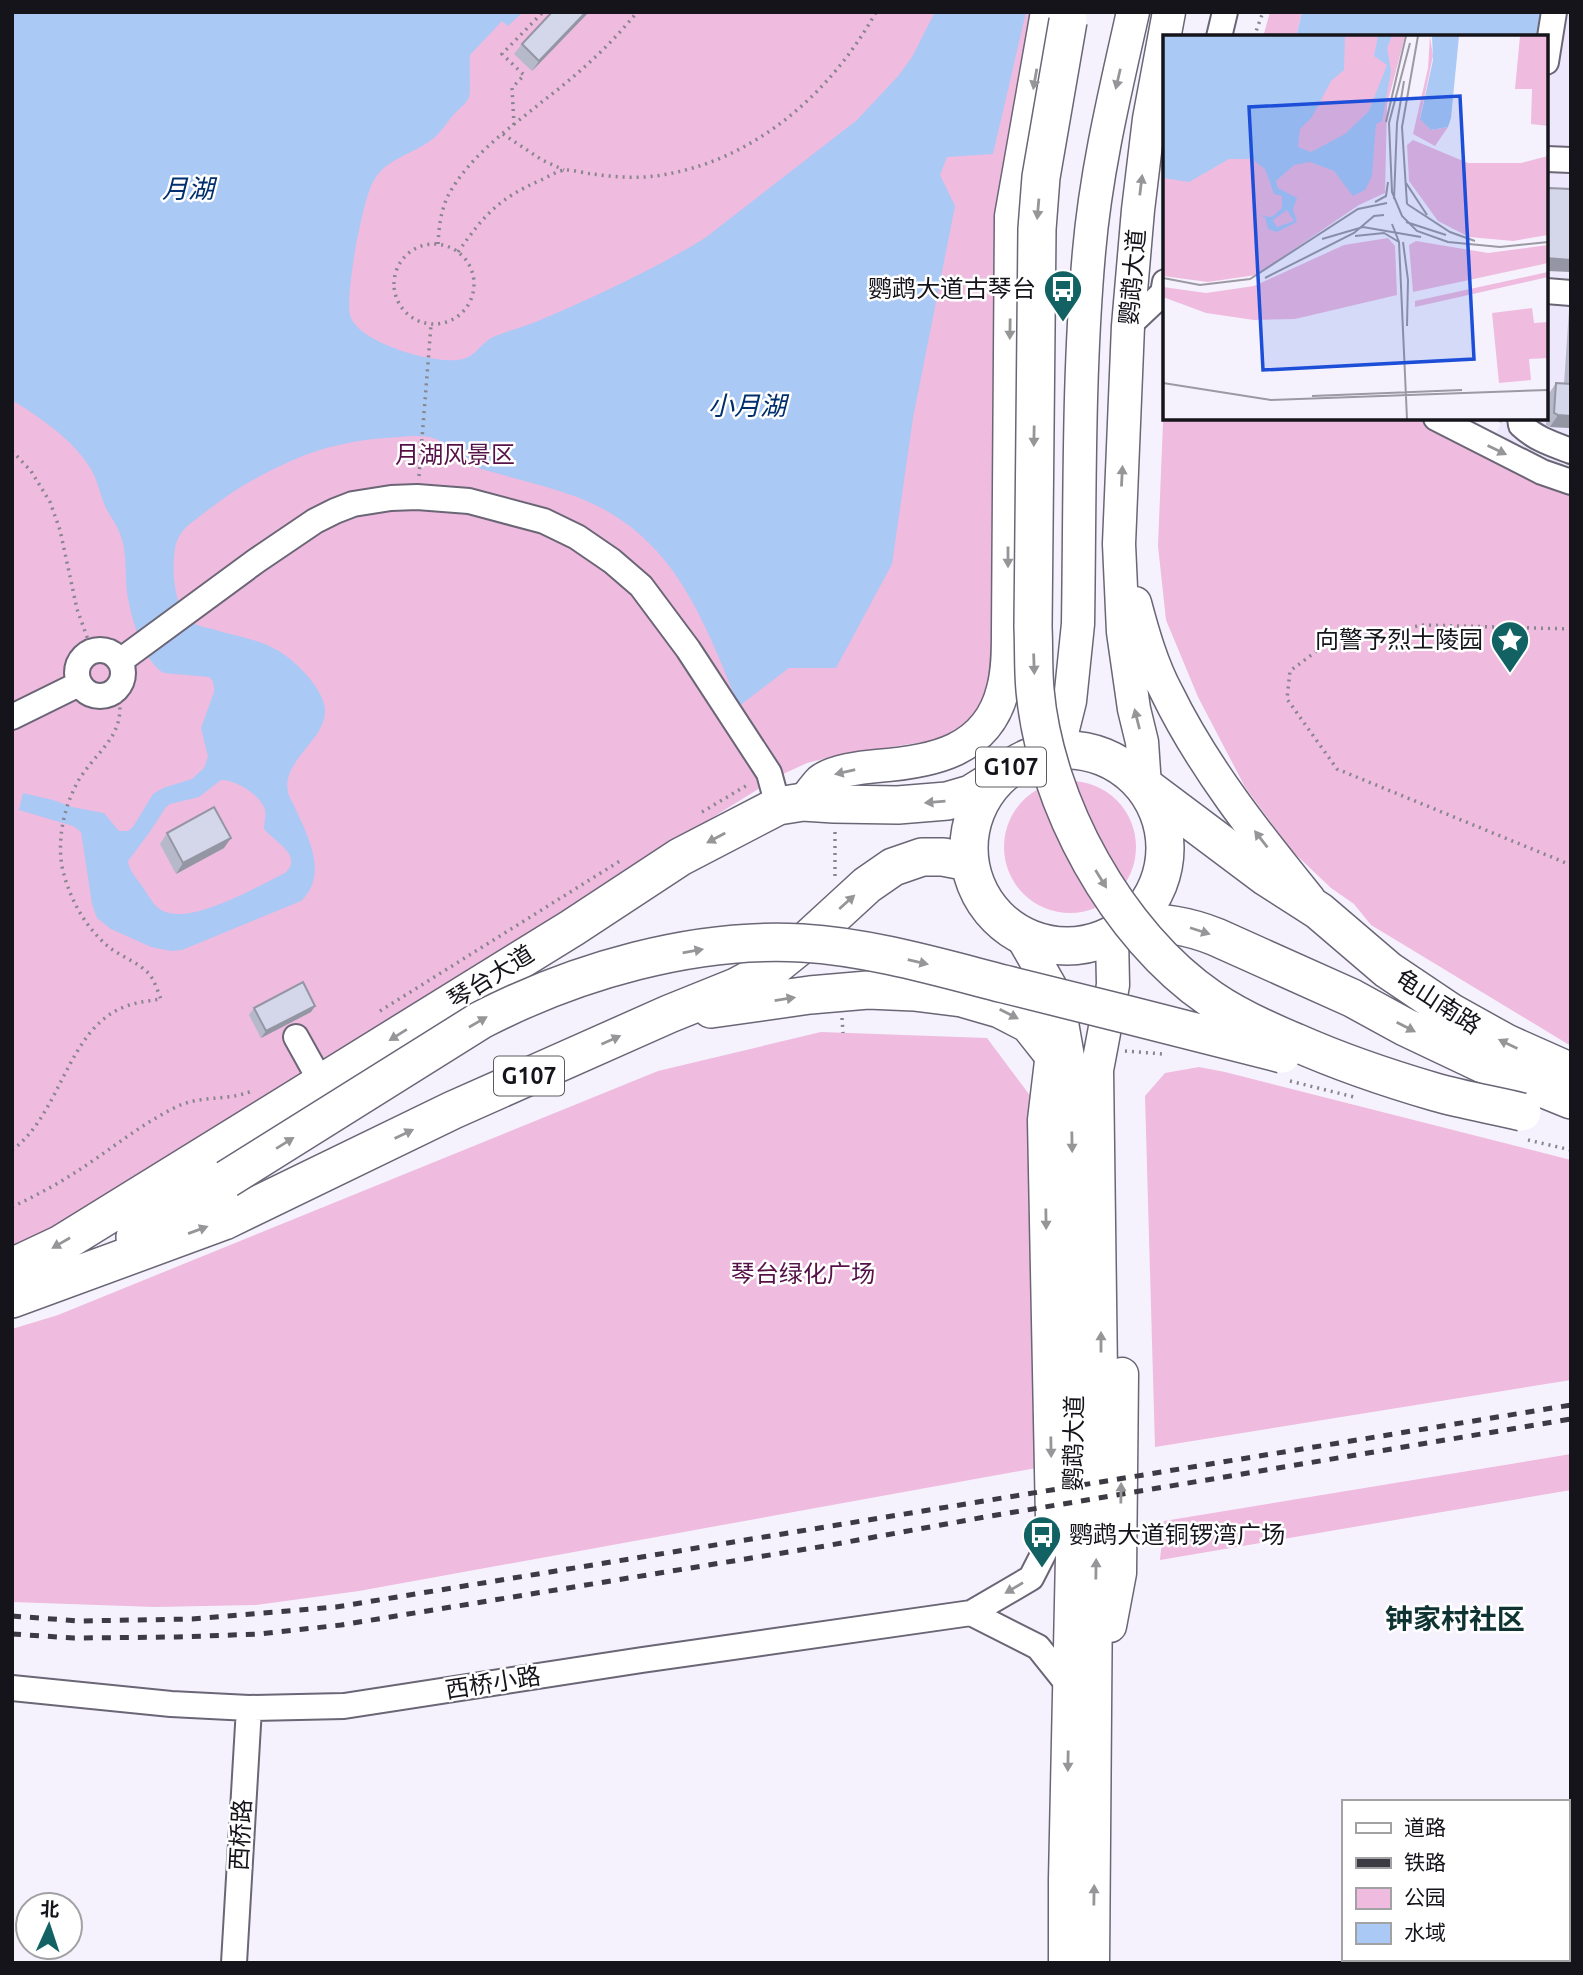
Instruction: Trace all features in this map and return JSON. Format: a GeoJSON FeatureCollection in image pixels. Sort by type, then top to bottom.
{"type":"FeatureCollection","features":[{"type":"Feature","properties":{"kind":"highway"},"geometry":{"type":"LineString","coordinates":[[1061,15],[1037,229],[1033,627],[1035,692],[1042,731],[1053,774],[1075,833],[1098,876],[1129,921],[1163,960],[1210,998],[1258,1026],[1328,1057],[1520,1124],[1571,1118]]}},
{"type":"Feature","properties":{"kind":"highway","name":"G107"},"geometry":{"type":"LineString","coordinates":[[783,793],[834,804],[898,805],[947,801],[971,794],[1017,762],[1040,753],[1068,749],[1097,754],[1124,766],[1145,786],[1266,877],[1319,911]]}},
{"type":"Feature","properties":{"kind":"highway","name":"G107"},"geometry":{"type":"LineString","coordinates":[[998,777],[975,813],[969,834],[970,865],[976,887],[987,906],[1002,922],[1021,935],[1043,943],[1067,947],[1090,944],[1123,929],[1176,924],[1199,930],[1352,998],[1483,1064],[1571,1100]]}},
{"type":"Feature","properties":{"kind":"highway","name":"G107"},"geometry":{"type":"LineString","coordinates":[[1123,929],[1152,899],[1164,871],[1166,842],[1160,812],[1145,786]]}},
{"type":"Feature","properties":{"kind":"highway","name":"琴台大道"},"geometry":{"type":"LineString","coordinates":[[12,1267],[61,1244],[572,928],[783,793]]}},
{"type":"Feature","properties":{"kind":"highway","name":"G107"},"geometry":{"type":"LineString","coordinates":[[12,1299],[224,1221],[453,1110],[668,1014],[736,987],[775,966],[867,885],[893,867],[922,857],[943,857],[969,862],[970,865]]}},
{"type":"Feature","properties":{"kind":"highway","name":"龟山南路"},"geometry":{"type":"LineString","coordinates":[[1319,911],[1388,970],[1452,1013],[1506,1043],[1571,1072]]}},
{"type":"Feature","properties":{"kind":"highway"},"geometry":{"type":"LineString","coordinates":[[65,1280],[481,1020],[520,1000],[581,976],[717,946],[802,943],[904,959],[1436,1093]]}},
{"type":"Feature","properties":{"kind":"highway"},"geometry":{"type":"LineString","coordinates":[[668,1014],[810,995],[868,990],[914,992],[962,998],[1000,1009],[1028,1024],[1080,1062]]}},
{"type":"Feature","properties":{"kind":"main road","name":"鹦鹉大道"},"geometry":{"type":"LineString","coordinates":[[1040,753],[1063,729],[1070,701],[1078,624],[1081,363],[1089,251],[1109,121],[1133,12]]}},
{"type":"Feature","properties":{"kind":"main road"},"geometry":{"type":"LineString","coordinates":[[783,793],[834,774],[864,767],[925,761],[952,752],[979,732],[991,718],[1001,699],[1006,672],[1008,631],[1011,216],[1061,15]]}},
{"type":"Feature","properties":{"kind":"main road","name":"鹦鹉大道"},"geometry":{"type":"LineString","coordinates":[[1119,544],[1131,289],[1149,119],[1163,48]]}},
{"type":"Feature","properties":{"kind":"main road"},"geometry":{"type":"LineString","coordinates":[[1119,544],[1123,632],[1134,709],[1142,742],[1145,786]]}},
{"type":"Feature","properties":{"kind":"main road"},"geometry":{"type":"LineString","coordinates":[[1119,544],[1144,638],[1167,693],[1207,762],[1256,834],[1319,911]]}},
{"type":"Feature","properties":{"kind":"main road","name":"鹦鹉大道"},"geometry":{"type":"LineString","coordinates":[[1080,1062],[1113,985],[1123,929]]}},
{"type":"Feature","properties":{"kind":"main road","name":"鹦鹉大道"},"geometry":{"type":"LineString","coordinates":[[1021,935],[1058,1000],[1080,1062],[1076,1698],[1065,1963]]}},
{"type":"Feature","properties":{"kind":"main road"},"geometry":{"type":"LineString","coordinates":[[1076,1698],[1054,1598],[1044,1120],[1080,1062]]}},
{"type":"Feature","properties":{"kind":"main road"},"geometry":{"type":"LineString","coordinates":[[1076,1698],[1120,1573],[1123,1355],[1116,1167],[1080,1062]]}},
{"type":"Feature","properties":{"kind":"main road","name":"鹦鹉大道"},"geometry":{"type":"LineString","coordinates":[[1076,1698],[1093,1963]]}},
{"type":"Feature","properties":{"kind":"street"},"geometry":{"type":"LineString","coordinates":[[1220,35],[1226,12]]}},
{"type":"Feature","properties":{"kind":"street"},"geometry":{"type":"LineString","coordinates":[[1548,50],[1554,12]]}},
{"type":"Feature","properties":{"kind":"street"},"geometry":{"type":"LineString","coordinates":[[1548,159],[1571,160]]}},
{"type":"Feature","properties":{"kind":"street"},"geometry":{"type":"LineString","coordinates":[[1131,289],[1163,289]]}},
{"type":"Feature","properties":{"kind":"street"},"geometry":{"type":"LineString","coordinates":[[1128,326],[1163,290]]}},
{"type":"Feature","properties":{"kind":"street"},"geometry":{"type":"LineString","coordinates":[[1548,291],[1571,293]]}},
{"type":"Feature","properties":{"kind":"street"},"geometry":{"type":"LineString","coordinates":[[1440,420],[1542,472],[1571,482]]}},
{"type":"Feature","properties":{"kind":"street"},"geometry":{"type":"LineString","coordinates":[[1520,420],[1521,425],[1542,441],[1571,451]]}},
{"type":"Feature","properties":{"kind":"street"},"geometry":{"type":"LineString","coordinates":[[127,656],[92,651],[85,655],[77,668],[76,677],[79,684],[89,694],[111,694],[117,689],[123,676],[127,656],[192,606],[285,541],[335,511],[353,504],[391,498],[446,499],[482,504],[544,521],[577,537],[612,561],[641,586],[694,659],[783,793]]}},
{"type":"Feature","properties":{"kind":"street"},"geometry":{"type":"LineString","coordinates":[[12,717],[79,684]]}},
{"type":"Feature","properties":{"kind":"street"},"geometry":{"type":"LineString","coordinates":[[296,1037],[321,1082]]}},
{"type":"Feature","properties":{"kind":"street"},"geometry":{"type":"LineString","coordinates":[[971,1613],[1031,1577],[1053,1535]]}},
{"type":"Feature","properties":{"kind":"street"},"geometry":{"type":"LineString","coordinates":[[971,1613],[1038,1647],[1076,1698]]}},
{"type":"Feature","properties":{"kind":"street","name":"西桥小路"},"geometry":{"type":"LineString","coordinates":[[12,1688],[171,1704],[249,1708],[344,1706],[971,1613]]}},
{"type":"Feature","properties":{"kind":"street","name":"西桥路"},"geometry":{"type":"LineString","coordinates":[[234,1963],[249,1708]]}},
{"type":"Feature","properties":{"kind":"path"},"geometry":{"type":"LineString","coordinates":[[514,125],[512,88],[524,75],[502,54],[543,12]]}},
{"type":"Feature","properties":{"kind":"path"},"geometry":{"type":"LineString","coordinates":[[438,244],[442,214],[450,191],[467,168],[503,134],[610,44],[637,12]]}},
{"type":"Feature","properties":{"kind":"path"},"geometry":{"type":"LineString","coordinates":[[503,134],[542,160],[564,170],[613,176],[659,176],[686,170],[728,156],[776,126],[806,102],[844,62],[876,12]]}},
{"type":"Feature","properties":{"kind":"path"},"geometry":{"type":"LineString","coordinates":[[1255,35],[1263,12]]}},
{"type":"Feature","properties":{"kind":"path"},"geometry":{"type":"LineString","coordinates":[[458,252],[493,208],[521,189],[564,170]]}},
{"type":"Feature","properties":{"kind":"path"},"geometry":{"type":"LineString","coordinates":[[438,244],[458,252],[471,268],[474,278],[471,300],[466,309],[449,322],[431,325],[408,316],[401,308],[393,288],[397,268],[409,252],[418,247],[438,244]]}},
{"type":"Feature","properties":{"kind":"path"},"geometry":{"type":"LineString","coordinates":[[418,487],[431,325]]}},
{"type":"Feature","properties":{"kind":"path"},"geometry":{"type":"LineString","coordinates":[[12,451],[31,471],[50,502],[60,530],[77,609],[92,651]]}},
{"type":"Feature","properties":{"kind":"path"},"geometry":{"type":"LineString","coordinates":[[1571,629],[1423,625],[1330,641],[1290,671],[1287,699],[1338,769],[1571,865]]}},
{"type":"Feature","properties":{"kind":"path"},"geometry":{"type":"LineString","coordinates":[[12,1150],[40,1119],[84,1042],[101,1021],[123,1007],[161,999],[148,973],[108,946],[82,917],[62,867],[63,826],[69,805],[82,775],[118,727],[120,699],[117,689]]}},
{"type":"Feature","properties":{"kind":"path"},"geometry":{"type":"LineString","coordinates":[[702,812],[783,793]]}},
{"type":"Feature","properties":{"kind":"path"},"geometry":{"type":"LineString","coordinates":[[376,1014],[625,858]]}},
{"type":"Feature","properties":{"kind":"path"},"geometry":{"type":"LineString","coordinates":[[1080,1062],[1172,1055]]}},
{"type":"Feature","properties":{"kind":"path"},"geometry":{"type":"LineString","coordinates":[[1279,1079],[1358,1098]]}},
{"type":"Feature","properties":{"kind":"path"},"geometry":{"type":"LineString","coordinates":[[12,1207],[76,1172],[175,1107],[196,1099],[233,1097],[253,1091]]}},
{"type":"Feature","properties":{"kind":"path"},"geometry":{"type":"LineString","coordinates":[[1520,1124],[1571,1150]]}},
{"type":"Feature","properties":{"kind":"shaded area"},"geometry":{"type":"Polygon","coordinates":[[[1541,12],[1571,12],[1571,465],[1548,461],[1495,435],[1501,423],[1496,420],[1548,420],[1548,35],[1538,35],[1541,12]]]}},
{"type":"Feature","properties":{"kind":"green space","name":"月湖风景区"},"geometry":{"type":"Polygon","coordinates":[[[12,12],[1040,12],[1000,637],[987,696],[967,726],[950,735],[929,741],[807,763],[781,775],[43,1234],[12,1247],[12,12]]]}},
{"type":"Feature","properties":{"kind":"green space"},"geometry":{"type":"Polygon","coordinates":[[[1270,12],[1302,12],[1296,35],[1264,35],[1270,12]]]}},
{"type":"Feature","properties":{"kind":"green space"},"geometry":{"type":"Polygon","coordinates":[[[1163,420],[1420,420],[1456,441],[1544,484],[1571,494],[1571,1046],[1371,925],[1354,904],[1331,888],[1292,851],[1245,787],[1198,697],[1166,620],[1158,546],[1163,420]]]}},
{"type":"Feature","properties":{"kind":"green space"},"geometry":{"type":"Polygon","coordinates":[[[1070,781],[1095,786],[1116,801],[1131,822],[1136,847],[1131,872],[1116,893],[1095,908],[1070,913],[1045,908],[1024,893],[1009,872],[1004,847],[1009,822],[1024,801],[1045,786],[1070,781]]]}},
{"type":"Feature","properties":{"kind":"green space","name":"琴台绿化广场"},"geometry":{"type":"Polygon","coordinates":[[[821,1032],[987,1038],[1034,1101],[1036,1468],[359,1591],[256,1605],[155,1607],[12,1602],[12,1329],[58,1315],[658,1071],[821,1032]]]}},
{"type":"Feature","properties":{"kind":"green space"},"geometry":{"type":"Polygon","coordinates":[[[1199,1067],[1571,1160],[1571,1380],[1155,1447],[1145,1096],[1165,1073],[1199,1067]]]}},
{"type":"Feature","properties":{"kind":"green space"},"geometry":{"type":"Polygon","coordinates":[[[1571,1454],[1571,1490],[1160,1560],[1164,1521],[1571,1454]]]}},
{"type":"Feature","properties":{"kind":"water"},"geometry":{"type":"Polygon","coordinates":[[[12,12],[523,12],[508,26],[502,21],[470,55],[469,97],[440,132],[377,175],[368,195],[359,229],[349,304],[350,315],[356,325],[367,335],[400,350],[418,356],[451,360],[468,357],[493,337],[602,293],[705,238],[857,120],[912,57],[935,12],[1026,12],[993,154],[947,157],[940,175],[955,206],[913,418],[892,564],[836,668],[789,668],[739,706],[712,642],[681,583],[661,556],[638,533],[610,513],[577,497],[475,467],[436,439],[414,436],[360,441],[324,449],[290,461],[239,488],[186,528],[175,546],[174,577],[180,607],[191,622],[259,642],[278,651],[306,674],[321,696],[325,710],[323,722],[288,779],[289,794],[310,843],[315,868],[314,879],[301,901],[182,950],[151,947],[111,929],[97,918],[92,904],[81,832],[73,826],[19,810],[23,793],[104,813],[119,831],[128,831],[153,794],[192,779],[204,768],[208,757],[201,728],[214,690],[209,677],[164,673],[151,660],[140,640],[130,607],[122,541],[92,471],[67,440],[46,422],[12,400],[12,12]],[[221,780],[199,797],[166,807],[128,861],[134,875],[161,910],[173,914],[188,913],[223,903],[285,873],[290,867],[290,855],[264,829],[265,812],[261,802],[246,788],[221,780]]]}},
{"type":"Feature","properties":{"kind":"water"},"geometry":{"type":"Polygon","coordinates":[[[1302,12],[1541,12],[1538,35],[1296,35],[1302,12]]]}},
{"type":"Feature","properties":{"kind":"building"},"geometry":{"type":"Polygon","coordinates":[[[552,12],[586,12],[539,61],[522,44],[552,12]]]}},
{"type":"Feature","properties":{"kind":"building"},"geometry":{"type":"Polygon","coordinates":[[[1548,188],[1571,189],[1571,260],[1548,258],[1548,188]]]}},
{"type":"Feature","properties":{"kind":"building"},"geometry":{"type":"Polygon","coordinates":[[[1556,383],[1571,384],[1571,416],[1554,413],[1556,383]]]}},
{"type":"Feature","properties":{"kind":"building"},"geometry":{"type":"Polygon","coordinates":[[[214,807],[231,838],[183,863],[167,833],[214,807]]]}},
{"type":"Feature","properties":{"kind":"building"},"geometry":{"type":"Polygon","coordinates":[[[303,982],[315,1006],[266,1031],[254,1008],[303,982]]]}},
{"type":"Feature","properties":{"kind":"railway"},"geometry":{"type":"LineString","coordinates":[[12,1616],[79,1621],[192,1619],[336,1607],[1571,1405]]}},
{"type":"Feature","properties":{"kind":"railway"},"geometry":{"type":"LineString","coordinates":[[12,1634],[74,1638],[177,1637],[260,1634],[341,1625],[1571,1419]]}},
{"type":"Feature","properties":{"kind":"place","name":"鹦鹉大道古琴台"},"geometry":{"type":"Point","coordinates":[1063,323]}},
{"type":"Feature","properties":{"kind":"place","name":"向警予烈士陵园"},"geometry":{"type":"Point","coordinates":[1510,674]}},
{"type":"Feature","properties":{"kind":"place","name":"鹦鹉大道铜锣湾广场"},"geometry":{"type":"Point","coordinates":[1042,1569]}},
{"type":"Feature","properties":{"kind":"district","name":"钟家村社区"},"geometry":{"type":"Point","coordinates":[1455,1619]}},
{"type":"Feature","properties":{"kind":"water label","name":"月湖"},"geometry":{"type":"Point","coordinates":[188,189]}},
{"type":"Feature","properties":{"kind":"water label","name":"小月湖"},"geometry":{"type":"Point","coordinates":[747,406]}}]}
